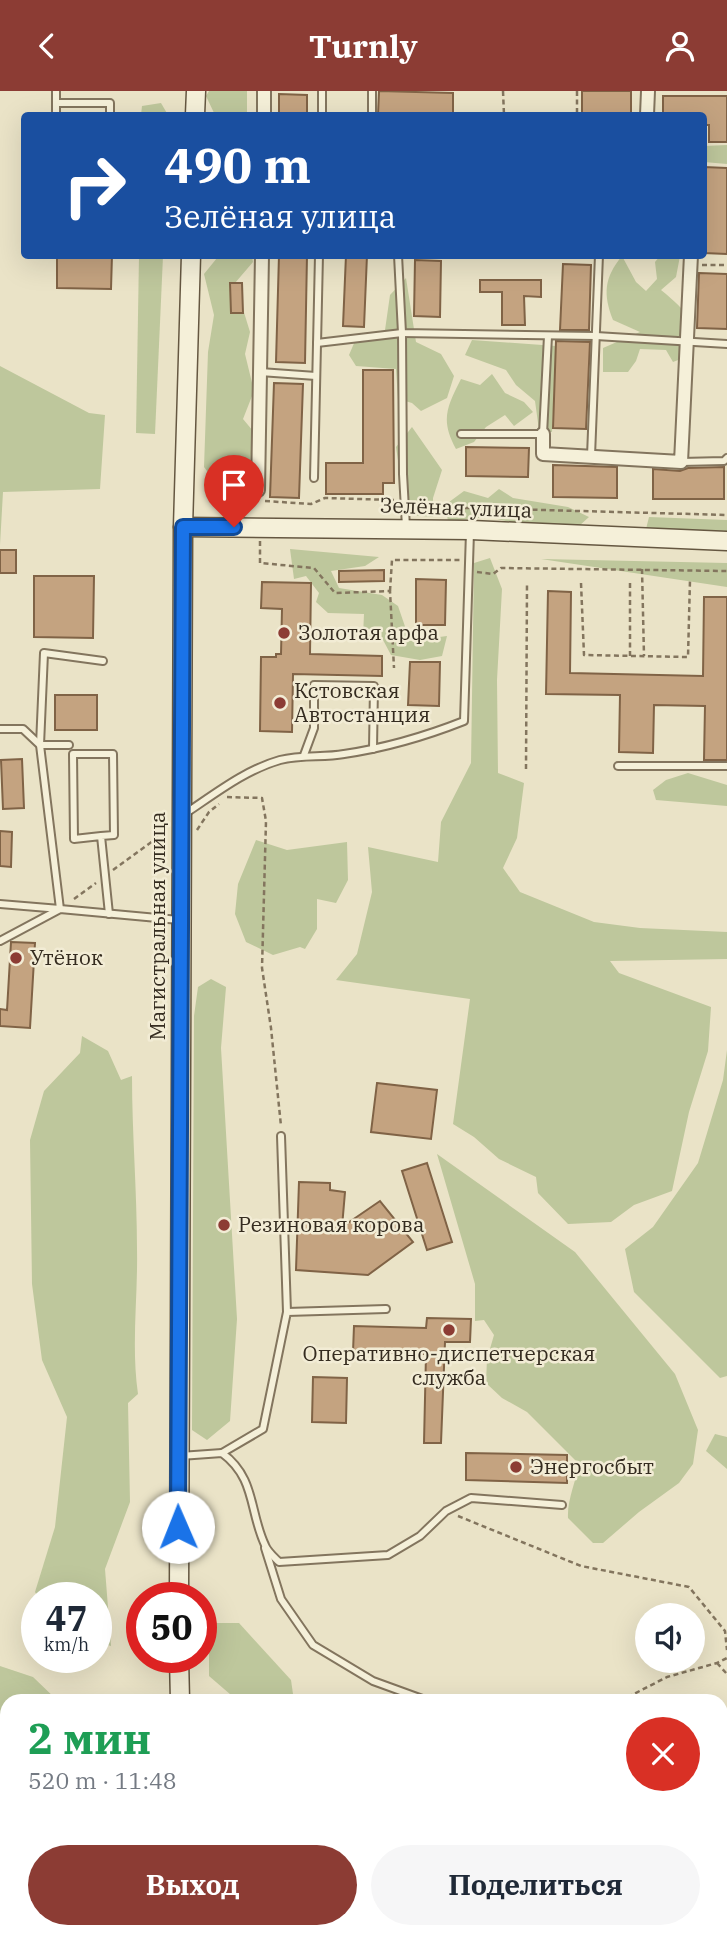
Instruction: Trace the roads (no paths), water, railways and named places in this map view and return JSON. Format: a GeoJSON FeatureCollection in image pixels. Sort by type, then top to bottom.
{"type":"FeatureCollection","features":[{"type":"Feature","properties":{"kind":"main road"},"geometry":{"type":"LineString","coordinates":[[195,112],[196,91]]}},
{"type":"Feature","properties":{"kind":"main road","name":"Магистральная улица"},"geometry":{"type":"LineString","coordinates":[[179,1582],[183,527],[191,259]]}},
{"type":"Feature","properties":{"kind":"main road","name":"Зелёная улица"},"geometry":{"type":"LineString","coordinates":[[183,527],[471,530],[727,541]]}},
{"type":"Feature","properties":{"kind":"main road"},"geometry":{"type":"LineString","coordinates":[[180,1673],[180,1694]]}},
{"type":"Feature","properties":{"kind":"street"},"geometry":{"type":"LineString","coordinates":[[264,91],[264,112]]}},
{"type":"Feature","properties":{"kind":"street"},"geometry":{"type":"LineString","coordinates":[[647,112],[648,91]]}},
{"type":"Feature","properties":{"kind":"street"},"geometry":{"type":"LineString","coordinates":[[260,495],[262,259]]}},
{"type":"Feature","properties":{"kind":"street"},"geometry":{"type":"LineString","coordinates":[[543,434],[543,454],[681,462],[691,260]]}},
{"type":"Feature","properties":{"kind":"lane"},"geometry":{"type":"LineString","coordinates":[[56,91],[56,112]]}},
{"type":"Feature","properties":{"kind":"lane"},"geometry":{"type":"LineString","coordinates":[[322,91],[322,112]]}},
{"type":"Feature","properties":{"kind":"lane"},"geometry":{"type":"LineString","coordinates":[[372,91],[372,112]]}},
{"type":"Feature","properties":{"kind":"lane"},"geometry":{"type":"LineString","coordinates":[[56,103],[110,103],[110,112]]}},
{"type":"Feature","properties":{"kind":"lane"},"geometry":{"type":"LineString","coordinates":[[314,478],[318,259]]}},
{"type":"Feature","properties":{"kind":"lane"},"geometry":{"type":"LineString","coordinates":[[398,259],[406,529]]}},
{"type":"Feature","properties":{"kind":"lane"},"geometry":{"type":"LineString","coordinates":[[591,458],[599,259]]}},
{"type":"Feature","properties":{"kind":"lane"},"geometry":{"type":"LineString","coordinates":[[317,343],[402,333],[596,336],[727,344]]}},
{"type":"Feature","properties":{"kind":"lane"},"geometry":{"type":"LineString","coordinates":[[461,434],[543,434],[548,336]]}},
{"type":"Feature","properties":{"kind":"lane"},"geometry":{"type":"LineString","coordinates":[[260,373],[316,376]]}},
{"type":"Feature","properties":{"kind":"lane"},"geometry":{"type":"LineString","coordinates":[[681,462],[727,459]]}},
{"type":"Feature","properties":{"kind":"lane"},"geometry":{"type":"LineString","coordinates":[[182,825],[239,778],[279,760],[304,755],[341,755],[373,749],[439,731],[464,721],[471,530]]}},
{"type":"Feature","properties":{"kind":"lane"},"geometry":{"type":"LineString","coordinates":[[60,909],[40,745],[44,653],[103,661]]}},
{"type":"Feature","properties":{"kind":"lane"},"geometry":{"type":"LineString","coordinates":[[304,755],[314,728],[314,685],[374,686],[373,749]]}},
{"type":"Feature","properties":{"kind":"lane"},"geometry":{"type":"LineString","coordinates":[[0,729],[23,729],[40,745],[69,745]]}},
{"type":"Feature","properties":{"kind":"lane"},"geometry":{"type":"LineString","coordinates":[[73,754],[113,754],[114,835],[102,836],[74,839],[73,754]]}},
{"type":"Feature","properties":{"kind":"lane"},"geometry":{"type":"LineString","coordinates":[[618,766],[727,766]]}},
{"type":"Feature","properties":{"kind":"lane"},"geometry":{"type":"LineString","coordinates":[[102,836],[109,914]]}},
{"type":"Feature","properties":{"kind":"lane"},"geometry":{"type":"LineString","coordinates":[[0,904],[181,921]]}},
{"type":"Feature","properties":{"kind":"lane"},"geometry":{"type":"LineString","coordinates":[[0,941],[60,909]]}},
{"type":"Feature","properties":{"kind":"lane"},"geometry":{"type":"LineString","coordinates":[[178,1456],[222,1453],[263,1429],[287,1312],[282,1136]]}},
{"type":"Feature","properties":{"kind":"lane"},"geometry":{"type":"LineString","coordinates":[[287,1312],[386,1309]]}},
{"type":"Feature","properties":{"kind":"lane"},"geometry":{"type":"LineString","coordinates":[[222,1453],[242,1472],[281,1599],[313,1645],[373,1681],[409,1694]]}},
{"type":"Feature","properties":{"kind":"lane"},"geometry":{"type":"LineString","coordinates":[[265,1546],[279,1562],[388,1555],[420,1536],[446,1511],[471,1498],[562,1505]]}},
{"type":"Feature","properties":{"kind":"place","name":"Золотая арфа"},"geometry":{"type":"Point","coordinates":[284,633]}},
{"type":"Feature","properties":{"kind":"place","name":"Кстовская Автостанция"},"geometry":{"type":"Point","coordinates":[280,703]}},
{"type":"Feature","properties":{"kind":"place","name":"Утёнок"},"geometry":{"type":"Point","coordinates":[16,958]}},
{"type":"Feature","properties":{"kind":"place","name":"Резиновая корова"},"geometry":{"type":"Point","coordinates":[224,1225]}},
{"type":"Feature","properties":{"kind":"place","name":"Оперативно-диспетчерская служба"},"geometry":{"type":"Point","coordinates":[449,1330]}},
{"type":"Feature","properties":{"kind":"place","name":"Энергосбыт"},"geometry":{"type":"Point","coordinates":[516,1467]}}]}
